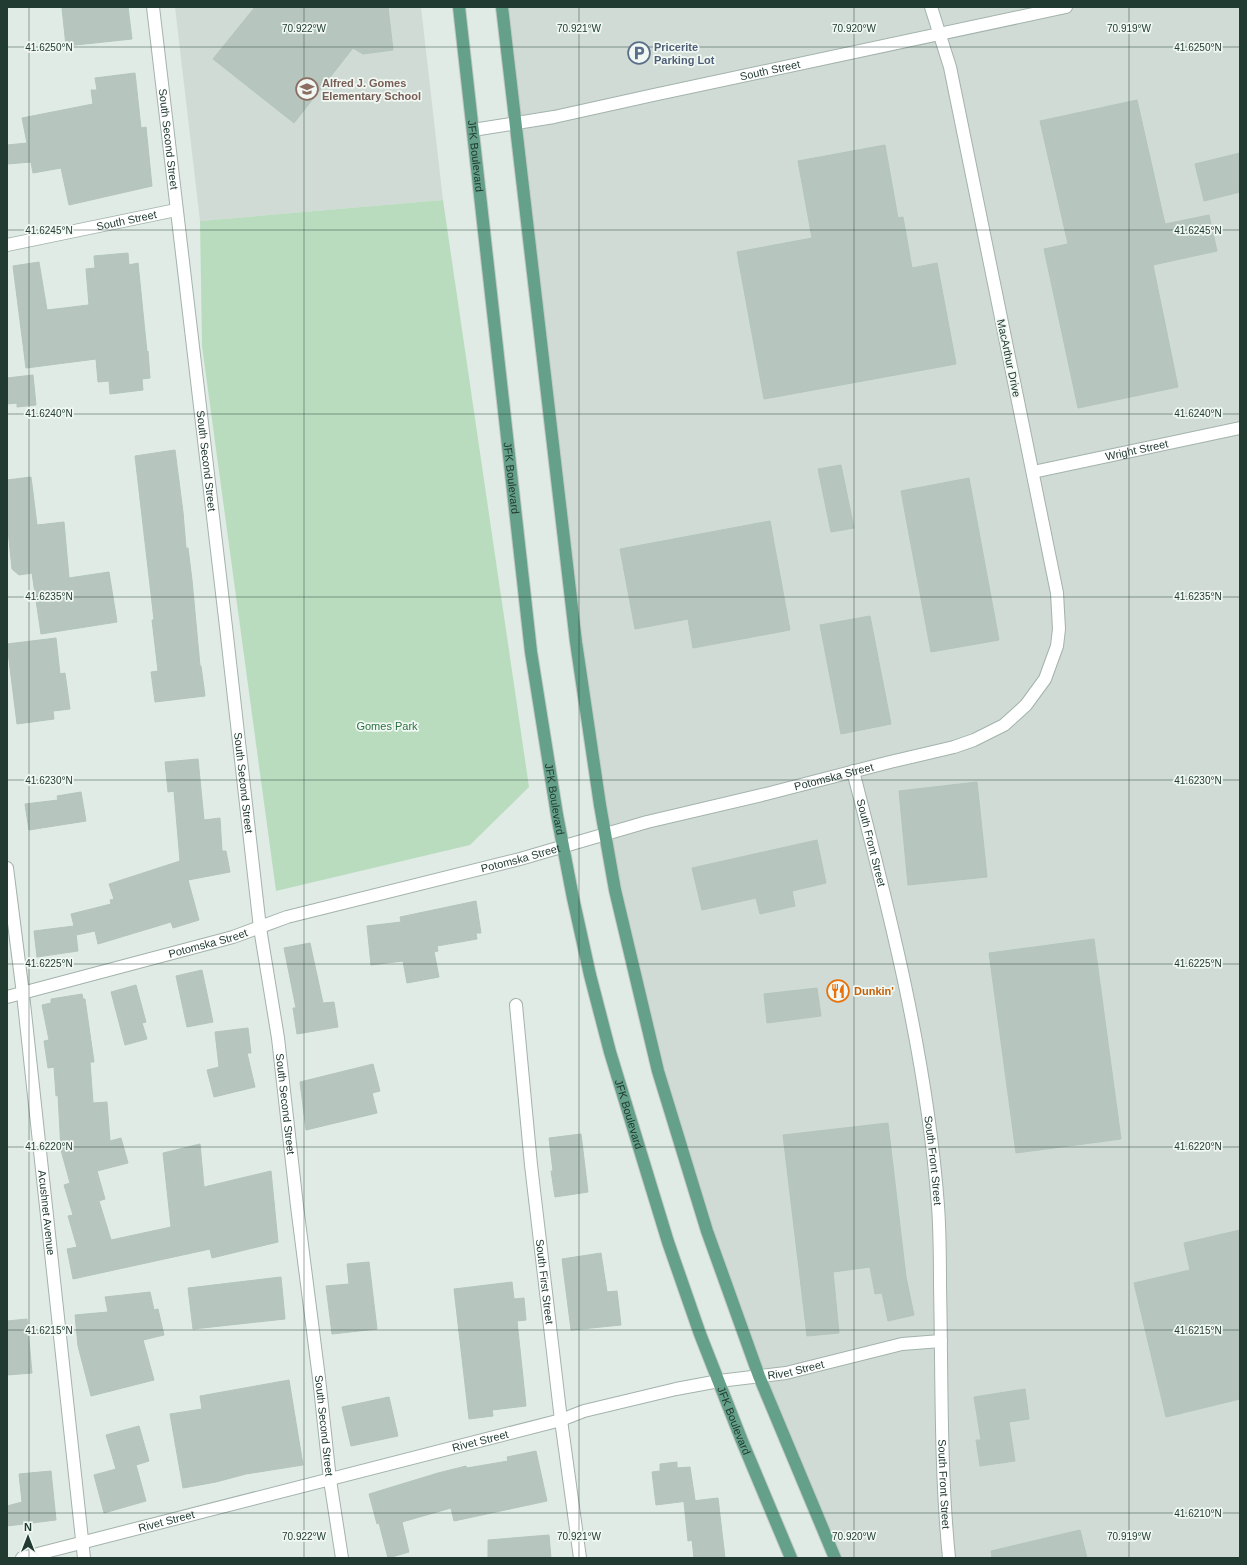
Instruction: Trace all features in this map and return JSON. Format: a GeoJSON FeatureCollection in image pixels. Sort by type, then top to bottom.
{"type":"FeatureCollection","features":[{"type":"Feature","properties":{"kind":"main road","name":"JFK Boulevard"},"geometry":{"type":"LineString","coordinates":[[459,7],[531,652],[563,847],[590,974],[610,1052],[668,1242],[700,1334],[742,1441],[792,1558]]}},
{"type":"Feature","properties":{"kind":"main road"},"geometry":{"type":"LineString","coordinates":[[502,7],[576,642],[615,890],[658,1071],[707,1231],[759,1376],[835,1558]]}},
{"type":"Feature","properties":{"kind":"street","name":"South Second Street"},"geometry":{"type":"LineString","coordinates":[[153,7],[260,928],[278,1038],[330,1480],[342,1558]]}},
{"type":"Feature","properties":{"kind":"street","name":"MacArthur Drive"},"geometry":{"type":"LineString","coordinates":[[931,7],[950,67],[1057,593],[1059,629],[1057,646],[1045,679],[1026,705]]}},
{"type":"Feature","properties":{"kind":"street","name":"South Street"},"geometry":{"type":"LineString","coordinates":[[473,130],[554,117],[1066,7]]}},
{"type":"Feature","properties":{"kind":"street","name":"South Street"},"geometry":{"type":"LineString","coordinates":[[7,245],[176,210]]}},
{"type":"Feature","properties":{"kind":"street","name":"Wright Street"},"geometry":{"type":"LineString","coordinates":[[1032,472],[1240,428]]}},
{"type":"Feature","properties":{"kind":"street","name":"Potomska Street"},"geometry":{"type":"LineString","coordinates":[[7,997],[23,994],[233,937],[287,917],[520,859],[647,822],[766,794],[954,746],[974,740],[1004,725],[1026,705]]}},
{"type":"Feature","properties":{"kind":"street","name":"South Front Street"},"geometry":{"type":"LineString","coordinates":[[853,771],[886,898],[900,959],[913,1025],[928,1120],[938,1207],[943,1467],[949,1558]]}},
{"type":"Feature","properties":{"kind":"street","name":"Acushnet Avenue"},"geometry":{"type":"LineString","coordinates":[[7,868],[23,994],[84,1558]]}},
{"type":"Feature","properties":{"kind":"street","name":"South First Street"},"geometry":{"type":"LineString","coordinates":[[516,1005],[528,1141],[561,1420],[580,1558]]}},
{"type":"Feature","properties":{"kind":"street","name":"Rivet Street"},"geometry":{"type":"LineString","coordinates":[[22,1558],[561,1420],[584,1411],[676,1389],[719,1381],[786,1373],[902,1344],[941,1341]]}},
{"type":"Feature","properties":{"kind":"shaded area","name":"Alfred J. Gomes Elementary School"},"geometry":{"type":"Polygon","coordinates":[[[175,7],[421,7],[443,200],[200,221],[175,7]]]}},
{"type":"Feature","properties":{"kind":"shaded area"},"geometry":{"type":"Polygon","coordinates":[[[502,7],[1240,7],[1240,1558],[835,1558],[816,1514],[682,1153],[600,805],[502,7]]]}},
{"type":"Feature","properties":{"kind":"green space","name":"Gomes Park"},"geometry":{"type":"Polygon","coordinates":[[[443,200],[529,787],[470,845],[276,891],[202,346],[200,221],[443,200]]]}},
{"type":"Feature","properties":{"kind":"building"},"geometry":{"type":"Polygon","coordinates":[[[128,7],[132,39],[66,46],[62,8],[128,7]]]}},
{"type":"Feature","properties":{"kind":"building"},"geometry":{"type":"Polygon","coordinates":[[[255,7],[388,7],[393,50],[363,54],[353,48],[294,123],[213,59],[255,7]]]}},
{"type":"Feature","properties":{"kind":"building"},"geometry":{"type":"Polygon","coordinates":[[[135,73],[141,128],[146,127],[152,186],[69,205],[61,168],[33,173],[31,162],[7,164],[7,145],[27,143],[22,118],[93,104],[91,90],[97,90],[95,78],[135,73]]]}},
{"type":"Feature","properties":{"kind":"building"},"geometry":{"type":"Polygon","coordinates":[[[1137,100],[1165,224],[1209,215],[1217,251],[1153,265],[1178,387],[1078,408],[1044,249],[1068,244],[1040,121],[1137,100]]]}},
{"type":"Feature","properties":{"kind":"building"},"geometry":{"type":"Polygon","coordinates":[[[885,145],[898,218],[903,217],[912,268],[937,263],[956,364],[764,399],[737,252],[812,238],[798,161],[885,145]]]}},
{"type":"Feature","properties":{"kind":"building"},"geometry":{"type":"Polygon","coordinates":[[[1240,153],[1240,192],[1204,201],[1195,164],[1240,153]]]}},
{"type":"Feature","properties":{"kind":"building"},"geometry":{"type":"Polygon","coordinates":[[[128,253],[129,265],[138,263],[147,352],[148,351],[150,378],[142,379],[143,390],[110,394],[109,381],[98,382],[96,359],[26,368],[13,266],[39,262],[47,310],[89,305],[86,269],[95,268],[94,256],[128,253]]]}},
{"type":"Feature","properties":{"kind":"building"},"geometry":{"type":"Polygon","coordinates":[[[33,375],[36,405],[17,407],[17,403],[7,404],[7,378],[33,375]]]}},
{"type":"Feature","properties":{"kind":"building"},"geometry":{"type":"Polygon","coordinates":[[[175,450],[186,548],[188,548],[192,580],[200,666],[205,696],[155,702],[151,672],[158,671],[152,620],[154,620],[135,456],[175,450]]]}},
{"type":"Feature","properties":{"kind":"building"},"geometry":{"type":"Polygon","coordinates":[[[841,465],[854,528],[831,532],[818,469],[841,465]]]}},
{"type":"Feature","properties":{"kind":"building"},"geometry":{"type":"Polygon","coordinates":[[[31,477],[37,525],[64,522],[69,578],[109,572],[117,622],[41,634],[32,573],[19,575],[12,569],[7,520],[7,480],[31,477]]]}},
{"type":"Feature","properties":{"kind":"building"},"geometry":{"type":"Polygon","coordinates":[[[969,478],[999,640],[931,652],[901,491],[969,478]]]}},
{"type":"Feature","properties":{"kind":"building"},"geometry":{"type":"Polygon","coordinates":[[[770,521],[790,630],[693,648],[688,619],[635,629],[620,549],[770,521]]]}},
{"type":"Feature","properties":{"kind":"building"},"geometry":{"type":"Polygon","coordinates":[[[870,616],[891,724],[841,734],[820,625],[870,616]]]}},
{"type":"Feature","properties":{"kind":"building"},"geometry":{"type":"Polygon","coordinates":[[[56,638],[60,674],[65,673],[70,709],[53,711],[54,719],[17,724],[7,644],[56,638]]]}},
{"type":"Feature","properties":{"kind":"building"},"geometry":{"type":"Polygon","coordinates":[[[198,759],[204,820],[220,818],[222,851],[226,851],[230,872],[188,880],[199,920],[173,928],[171,922],[98,944],[95,931],[76,935],[78,951],[37,957],[34,931],[74,926],[71,914],[111,904],[110,900],[114,899],[109,884],[180,861],[174,791],[168,792],[165,762],[198,759]]]}},
{"type":"Feature","properties":{"kind":"building"},"geometry":{"type":"Polygon","coordinates":[[[977,782],[987,877],[908,885],[899,791],[977,782]]]}},
{"type":"Feature","properties":{"kind":"building"},"geometry":{"type":"Polygon","coordinates":[[[81,792],[86,821],[29,830],[25,804],[58,800],[57,796],[81,792]]]}},
{"type":"Feature","properties":{"kind":"building"},"geometry":{"type":"Polygon","coordinates":[[[817,840],[826,883],[792,891],[795,906],[760,914],[756,898],[702,910],[692,868],[817,840]]]}},
{"type":"Feature","properties":{"kind":"building"},"geometry":{"type":"Polygon","coordinates":[[[476,901],[481,933],[476,933],[477,939],[437,946],[438,951],[434,952],[439,977],[407,983],[403,961],[371,965],[367,926],[401,922],[400,917],[476,901]]]}},
{"type":"Feature","properties":{"kind":"building"},"geometry":{"type":"Polygon","coordinates":[[[1094,939],[1121,1139],[1016,1153],[989,953],[1094,939]]]}},
{"type":"Feature","properties":{"kind":"building"},"geometry":{"type":"Polygon","coordinates":[[[310,943],[323,1003],[334,1002],[338,1027],[297,1034],[293,1008],[296,1008],[284,948],[310,943]]]}},
{"type":"Feature","properties":{"kind":"building"},"geometry":{"type":"Polygon","coordinates":[[[202,970],[213,1022],[187,1027],[176,976],[202,970]]]}},
{"type":"Feature","properties":{"kind":"building"},"geometry":{"type":"Polygon","coordinates":[[[136,985],[146,1022],[142,1023],[147,1039],[125,1045],[111,992],[136,985]]]}},
{"type":"Feature","properties":{"kind":"building"},"geometry":{"type":"Polygon","coordinates":[[[817,988],[821,1016],[767,1023],[764,994],[817,988]]]}},
{"type":"Feature","properties":{"kind":"building"},"geometry":{"type":"Polygon","coordinates":[[[82,994],[83,999],[85,999],[94,1062],[90,1062],[93,1103],[107,1102],[110,1141],[121,1138],[128,1163],[97,1171],[105,1199],[99,1201],[111,1240],[171,1227],[163,1153],[200,1144],[204,1187],[271,1171],[278,1242],[212,1258],[210,1249],[73,1279],[67,1249],[77,1247],[68,1216],[73,1215],[64,1185],[70,1183],[61,1150],[58,1095],[56,1096],[54,1067],[48,1068],[44,1041],[49,1040],[42,1005],[51,1003],[51,999],[82,994]]]}},
{"type":"Feature","properties":{"kind":"building"},"geometry":{"type":"Polygon","coordinates":[[[248,1028],[251,1053],[247,1053],[255,1087],[214,1097],[207,1070],[219,1067],[215,1032],[248,1028]]]}},
{"type":"Feature","properties":{"kind":"building"},"geometry":{"type":"Polygon","coordinates":[[[373,1064],[380,1091],[372,1093],[377,1113],[306,1130],[300,1082],[373,1064]]]}},
{"type":"Feature","properties":{"kind":"building"},"geometry":{"type":"Polygon","coordinates":[[[888,1123],[906,1277],[914,1315],[888,1321],[882,1293],[875,1294],[870,1267],[833,1272],[839,1333],[807,1336],[783,1135],[888,1123]]]}},
{"type":"Feature","properties":{"kind":"building"},"geometry":{"type":"Polygon","coordinates":[[[581,1134],[588,1192],[555,1197],[551,1171],[553,1171],[549,1138],[581,1134]]]}},
{"type":"Feature","properties":{"kind":"building"},"geometry":{"type":"Polygon","coordinates":[[[1240,1230],[1240,1399],[1166,1417],[1134,1283],[1190,1270],[1184,1243],[1240,1230]]]}},
{"type":"Feature","properties":{"kind":"building"},"geometry":{"type":"Polygon","coordinates":[[[601,1253],[607,1292],[617,1291],[621,1325],[571,1330],[562,1259],[601,1253]]]}},
{"type":"Feature","properties":{"kind":"building"},"geometry":{"type":"Polygon","coordinates":[[[369,1262],[377,1329],[332,1334],[326,1286],[349,1284],[347,1264],[369,1262]]]}},
{"type":"Feature","properties":{"kind":"building"},"geometry":{"type":"Polygon","coordinates":[[[281,1277],[285,1319],[193,1329],[188,1288],[281,1277]]]}},
{"type":"Feature","properties":{"kind":"building"},"geometry":{"type":"Polygon","coordinates":[[[512,1282],[514,1299],[524,1298],[526,1320],[517,1321],[526,1406],[492,1410],[493,1416],[469,1419],[454,1289],[512,1282]]]}},
{"type":"Feature","properties":{"kind":"building"},"geometry":{"type":"Polygon","coordinates":[[[150,1292],[154,1310],[158,1309],[164,1335],[143,1340],[154,1380],[91,1396],[78,1346],[75,1315],[108,1312],[105,1297],[150,1292]]]}},
{"type":"Feature","properties":{"kind":"building"},"geometry":{"type":"Polygon","coordinates":[[[27,1319],[32,1373],[7,1375],[7,1321],[27,1319]]]}},
{"type":"Feature","properties":{"kind":"building"},"geometry":{"type":"Polygon","coordinates":[[[289,1380],[303,1465],[246,1474],[216,1482],[183,1488],[170,1414],[202,1409],[200,1396],[289,1380]]]}},
{"type":"Feature","properties":{"kind":"building"},"geometry":{"type":"Polygon","coordinates":[[[1025,1389],[1029,1419],[1009,1422],[1015,1461],[980,1466],[976,1440],[981,1440],[974,1397],[1025,1389]]]}},
{"type":"Feature","properties":{"kind":"building"},"geometry":{"type":"Polygon","coordinates":[[[389,1397],[398,1436],[351,1446],[342,1407],[389,1397]]]}},
{"type":"Feature","properties":{"kind":"building"},"geometry":{"type":"Polygon","coordinates":[[[139,1426],[149,1461],[136,1465],[146,1501],[104,1513],[94,1475],[116,1469],[106,1435],[139,1426]]]}},
{"type":"Feature","properties":{"kind":"building"},"geometry":{"type":"Polygon","coordinates":[[[536,1451],[547,1501],[454,1521],[451,1508],[402,1522],[409,1552],[388,1558],[379,1523],[377,1524],[369,1494],[438,1473],[466,1466],[467,1468],[508,1461],[507,1457],[536,1451]]]}},
{"type":"Feature","properties":{"kind":"building"},"geometry":{"type":"Polygon","coordinates":[[[677,1462],[677,1468],[690,1467],[695,1500],[656,1505],[652,1472],[660,1471],[660,1464],[677,1462]]]}},
{"type":"Feature","properties":{"kind":"building"},"geometry":{"type":"Polygon","coordinates":[[[51,1471],[56,1520],[7,1526],[7,1506],[22,1502],[19,1474],[51,1471]]]}},
{"type":"Feature","properties":{"kind":"building"},"geometry":{"type":"Polygon","coordinates":[[[718,1498],[725,1558],[694,1558],[692,1540],[688,1541],[684,1502],[718,1498]]]}},
{"type":"Feature","properties":{"kind":"building"},"geometry":{"type":"Polygon","coordinates":[[[1080,1530],[1087,1558],[992,1558],[991,1551],[1080,1530]]]}},
{"type":"Feature","properties":{"kind":"building"},"geometry":{"type":"Polygon","coordinates":[[[549,1535],[551,1558],[488,1558],[488,1540],[549,1535]]]}},
{"type":"Feature","properties":{"kind":"place","name":"Pricerite Parking Lot"},"geometry":{"type":"Point","coordinates":[639,53]}},
{"type":"Feature","properties":{"kind":"place","name":"Alfred J. Gomes Elementary School"},"geometry":{"type":"Point","coordinates":[307,89]}},
{"type":"Feature","properties":{"kind":"place","name":"Dunkin'"},"geometry":{"type":"Point","coordinates":[838,991]}}]}
